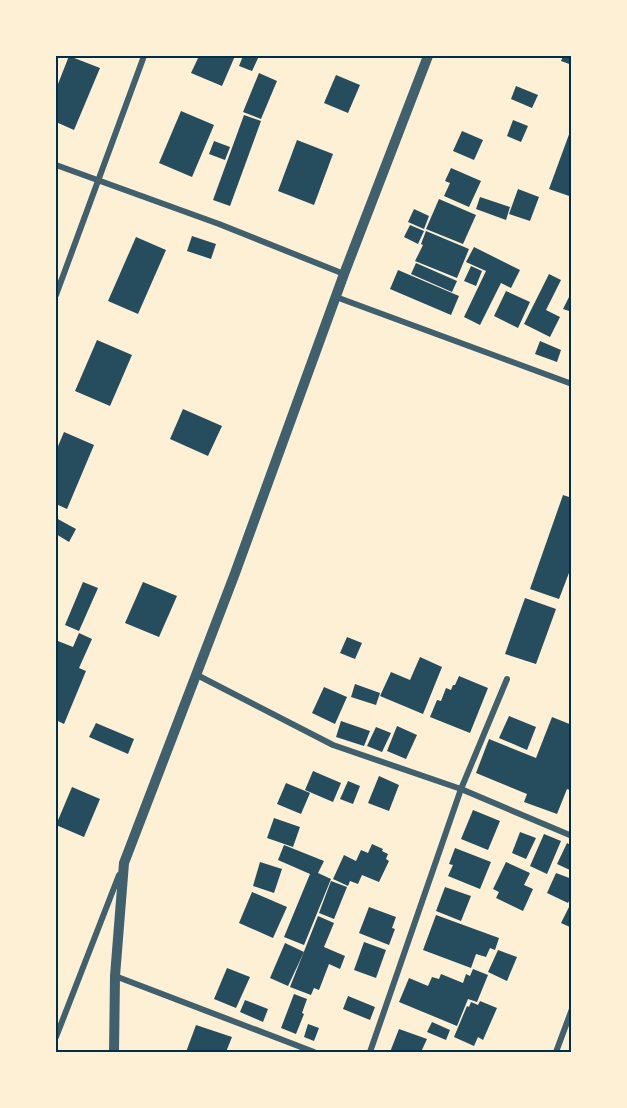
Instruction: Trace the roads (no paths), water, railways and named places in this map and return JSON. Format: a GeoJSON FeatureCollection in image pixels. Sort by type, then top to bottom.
{"type":"FeatureCollection","features":[{"type":"Feature","properties":{"kind":"street"},"geometry":{"type":"LineString","coordinates":[[56,296],[144,56]]}},
{"type":"Feature","properties":{"kind":"street"},"geometry":{"type":"LineString","coordinates":[[56,1037],[197,675],[344,274],[428,56]]}},
{"type":"Feature","properties":{"kind":"street"},"geometry":{"type":"LineString","coordinates":[[56,165],[219,224],[344,274]]}},
{"type":"Feature","properties":{"kind":"street"},"geometry":{"type":"LineString","coordinates":[[336,297],[572,384]]}},
{"type":"Feature","properties":{"kind":"street"},"geometry":{"type":"LineString","coordinates":[[197,675],[333,745],[461,789],[572,836]]}},
{"type":"Feature","properties":{"kind":"street"},"geometry":{"type":"LineString","coordinates":[[370,1053],[461,789],[507,679]]}},
{"type":"Feature","properties":{"kind":"street"},"geometry":{"type":"LineString","coordinates":[[114,1053],[115,976],[124,863]]}},
{"type":"Feature","properties":{"kind":"street"},"geometry":{"type":"LineString","coordinates":[[115,976],[314,1053]]}},
{"type":"Feature","properties":{"kind":"street"},"geometry":{"type":"LineString","coordinates":[[556,1053],[572,1009]]}}]}
